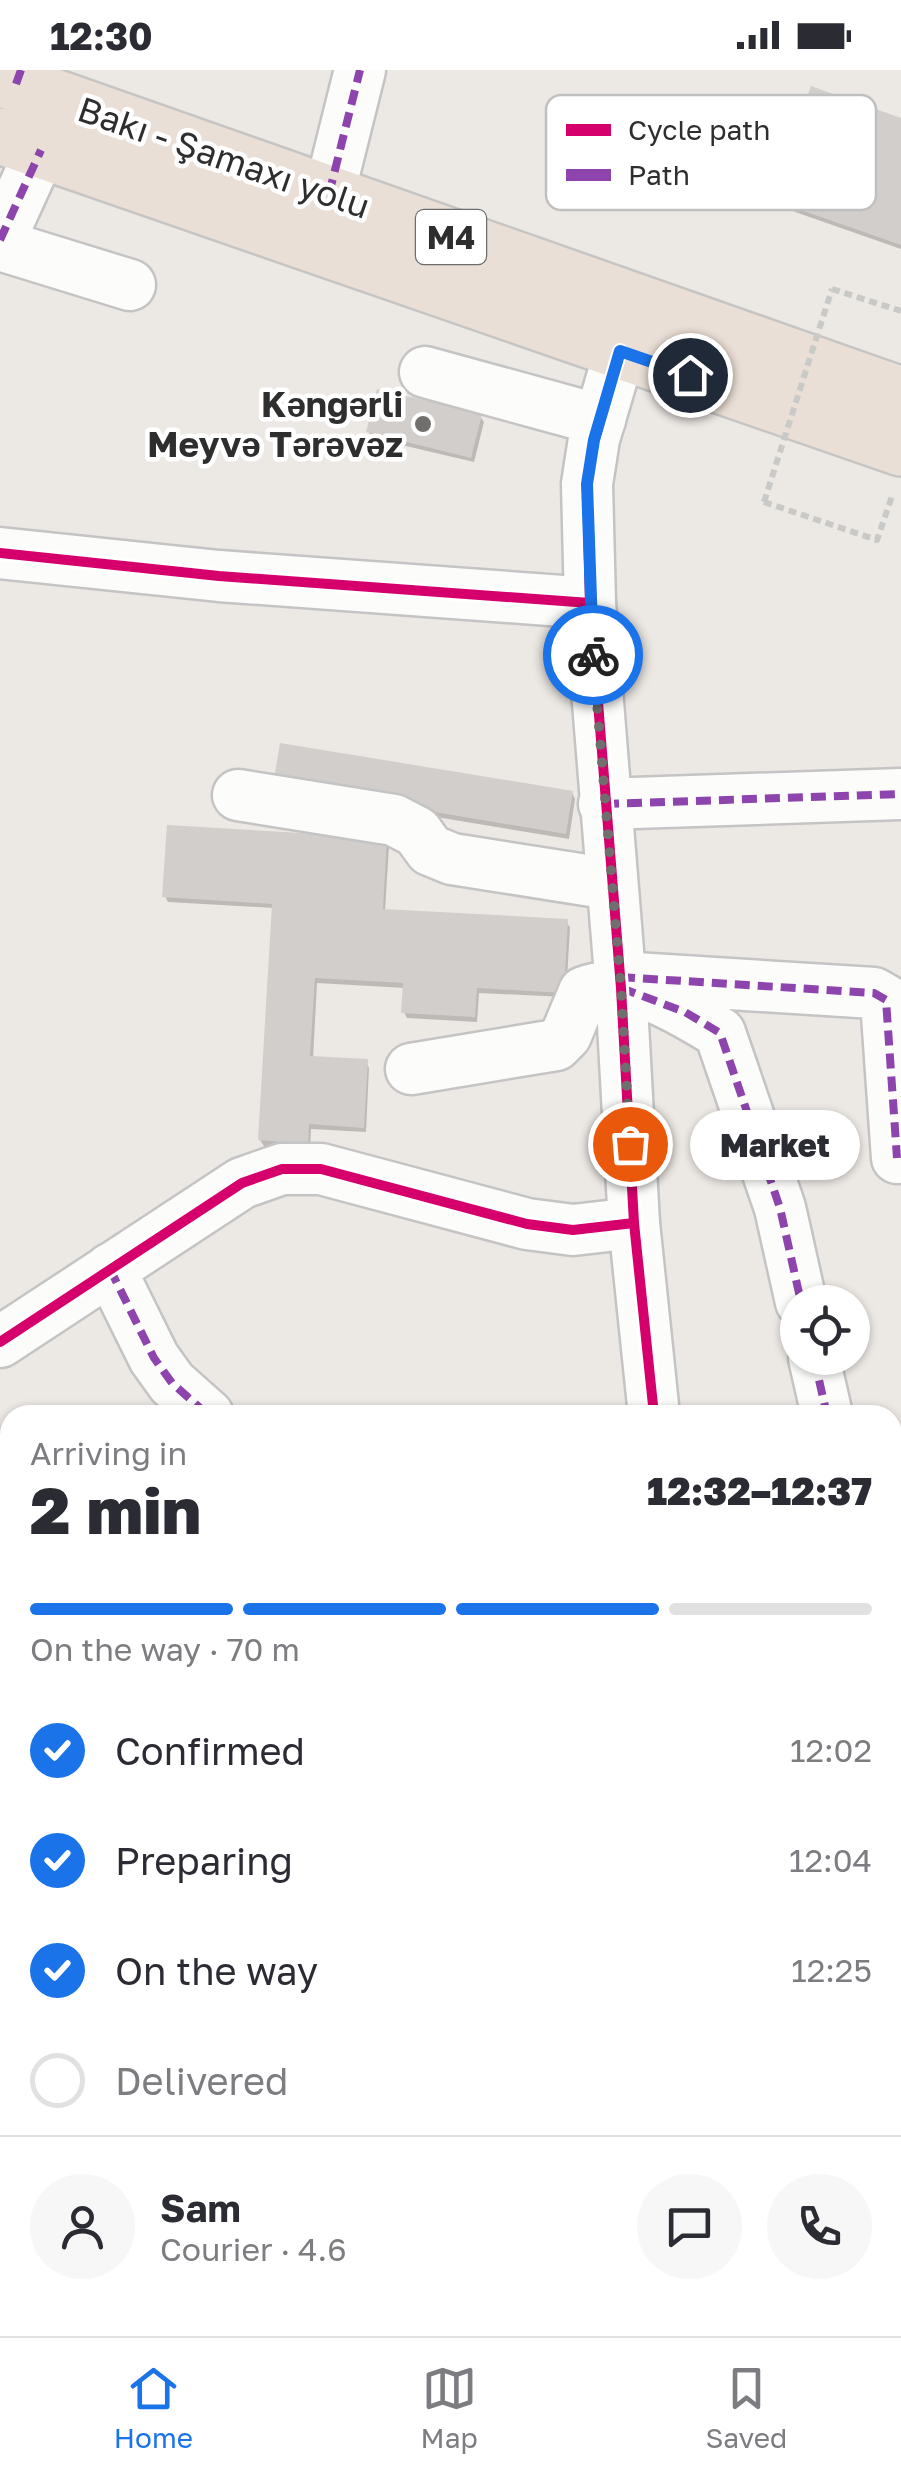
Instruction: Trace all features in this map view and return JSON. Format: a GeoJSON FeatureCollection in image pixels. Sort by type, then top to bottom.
{"type":"FeatureCollection","features":[{"type":"Feature","properties":{"kind":"highway","name":"Bakı - Şamaxı yolu"},"geometry":{"type":"LineString","coordinates":[[12,78],[901,395]]}},
{"type":"Feature","properties":{"kind":"highway","name":"Bakı - Şamaxı yolu"},"geometry":{"type":"LineString","coordinates":[[20,143],[620,351],[898,468]]}},
{"type":"Feature","properties":{"kind":"street"},"geometry":{"type":"LineString","coordinates":[[330,194],[360,70]]}},
{"type":"Feature","properties":{"kind":"street"},"geometry":{"type":"LineString","coordinates":[[20,143],[0,243],[130,285]]}},
{"type":"Feature","properties":{"kind":"street"},"geometry":{"type":"LineString","coordinates":[[620,351],[587,484],[590,603],[620,982],[634,1223],[653,1405]]}},
{"type":"Feature","properties":{"kind":"street"},"geometry":{"type":"LineString","coordinates":[[425,372],[600,420]]}},
{"type":"Feature","properties":{"kind":"street"},"geometry":{"type":"LineString","coordinates":[[0,554],[220,576],[590,603]]}},
{"type":"Feature","properties":{"kind":"street"},"geometry":{"type":"LineString","coordinates":[[604,804],[901,794]]}},
{"type":"Feature","properties":{"kind":"street"},"geometry":{"type":"LineString","coordinates":[[238,795],[394,820],[418,832],[430,850],[452,859],[611,884]]}},
{"type":"Feature","properties":{"kind":"street"},"geometry":{"type":"LineString","coordinates":[[620,982],[720,1033],[780,1208],[798,1285]]}},
{"type":"Feature","properties":{"kind":"street"},"geometry":{"type":"LineString","coordinates":[[412,1069],[556,1045],[566,1034],[584,992],[620,982],[874,993],[886,1000],[896,1158]]}},
{"type":"Feature","properties":{"kind":"street"},"geometry":{"type":"LineString","coordinates":[[0,1342],[242,1182],[282,1169],[321,1169],[527,1224],[573,1230],[634,1223]]}},
{"type":"Feature","properties":{"kind":"street"},"geometry":{"type":"LineString","coordinates":[[110,1269],[154,1358],[197,1405]]}},
{"type":"Feature","properties":{"kind":"street"},"geometry":{"type":"LineString","coordinates":[[818,1375],[825,1405]]}},
{"type":"Feature","properties":{"kind":"path"},"geometry":{"type":"LineString","coordinates":[[898,468],[877,540],[764,502],[832,289],[901,311]]}},
{"type":"Feature","properties":{"kind":"building"},"geometry":{"type":"Polygon","coordinates":[[[811,86],[836,95],[808,95],[811,86]]]}},
{"type":"Feature","properties":{"kind":"building"},"geometry":{"type":"Polygon","coordinates":[[[876,109],[901,118],[901,245],[801,210],[876,210],[876,109]]]}},
{"type":"Feature","properties":{"kind":"building"},"geometry":{"type":"Polygon","coordinates":[[[377,389],[482,414],[471,458],[366,432],[377,389]]]}},
{"type":"Feature","properties":{"kind":"building"},"geometry":{"type":"Polygon","coordinates":[[[280,743],[573,791],[566,834],[273,785],[280,743]]]}},
{"type":"Feature","properties":{"kind":"building"},"geometry":{"type":"Polygon","coordinates":[[[167,825],[387,838],[383,909],[568,919],[564,993],[477,988],[475,1017],[401,1013],[403,983],[315,978],[310,1056],[368,1059],[364,1128],[309,1124],[308,1144],[258,1140],[272,904],[162,897],[167,825]]]}},
{"type":"Feature","properties":{"kind":"marked path"},"geometry":{"type":"LineString","coordinates":[[16,84],[21,70]]}},
{"type":"Feature","properties":{"kind":"marked path"},"geometry":{"type":"LineString","coordinates":[[329,194],[360,70]]}},
{"type":"Feature","properties":{"kind":"marked path"},"geometry":{"type":"LineString","coordinates":[[0,240],[41,150]]}},
{"type":"Feature","properties":{"kind":"marked path"},"geometry":{"type":"LineString","coordinates":[[604,804],[901,794]]}},
{"type":"Feature","properties":{"kind":"marked path"},"geometry":{"type":"LineString","coordinates":[[620,977],[874,993],[886,1000],[897,1158]]}},
{"type":"Feature","properties":{"kind":"marked path"},"geometry":{"type":"LineString","coordinates":[[621,988],[685,1012],[720,1033],[780,1208],[797,1285]]}},
{"type":"Feature","properties":{"kind":"marked path"},"geometry":{"type":"LineString","coordinates":[[110,1269],[154,1358],[172,1383],[197,1405]]}},
{"type":"Feature","properties":{"kind":"marked path"},"geometry":{"type":"LineString","coordinates":[[818,1375],[825,1405]]}},
{"type":"Feature","properties":{"kind":"cycle path"},"geometry":{"type":"LineString","coordinates":[[620,351],[594,439],[587,484],[590,603],[621,988],[634,1223],[653,1405]]}},
{"type":"Feature","properties":{"kind":"cycle path"},"geometry":{"type":"LineString","coordinates":[[0,553],[219,576],[590,603]]}},
{"type":"Feature","properties":{"kind":"cycle path"},"geometry":{"type":"LineString","coordinates":[[0,1342],[242,1183],[282,1169],[321,1169],[527,1224],[573,1230],[634,1223]]}},
{"type":"Feature","properties":{"kind":"way so far"},"geometry":{"type":"LineString","coordinates":[[593,655],[630,1144]]}},
{"type":"Feature","properties":{"kind":"place","name":"Kəngərli Meyvə Tərəvəz"},"geometry":{"type":"Point","coordinates":[423,424]}},
{"type":"Feature","properties":{"kind":"place","name":"Market"},"geometry":{"type":"Point","coordinates":[630,1144]}},
{"type":"Feature","properties":{"kind":"route"},"geometry":{"type":"LineString","coordinates":[[593,655],[587,484],[594,440],[620,351],[690,375]]}}]}
